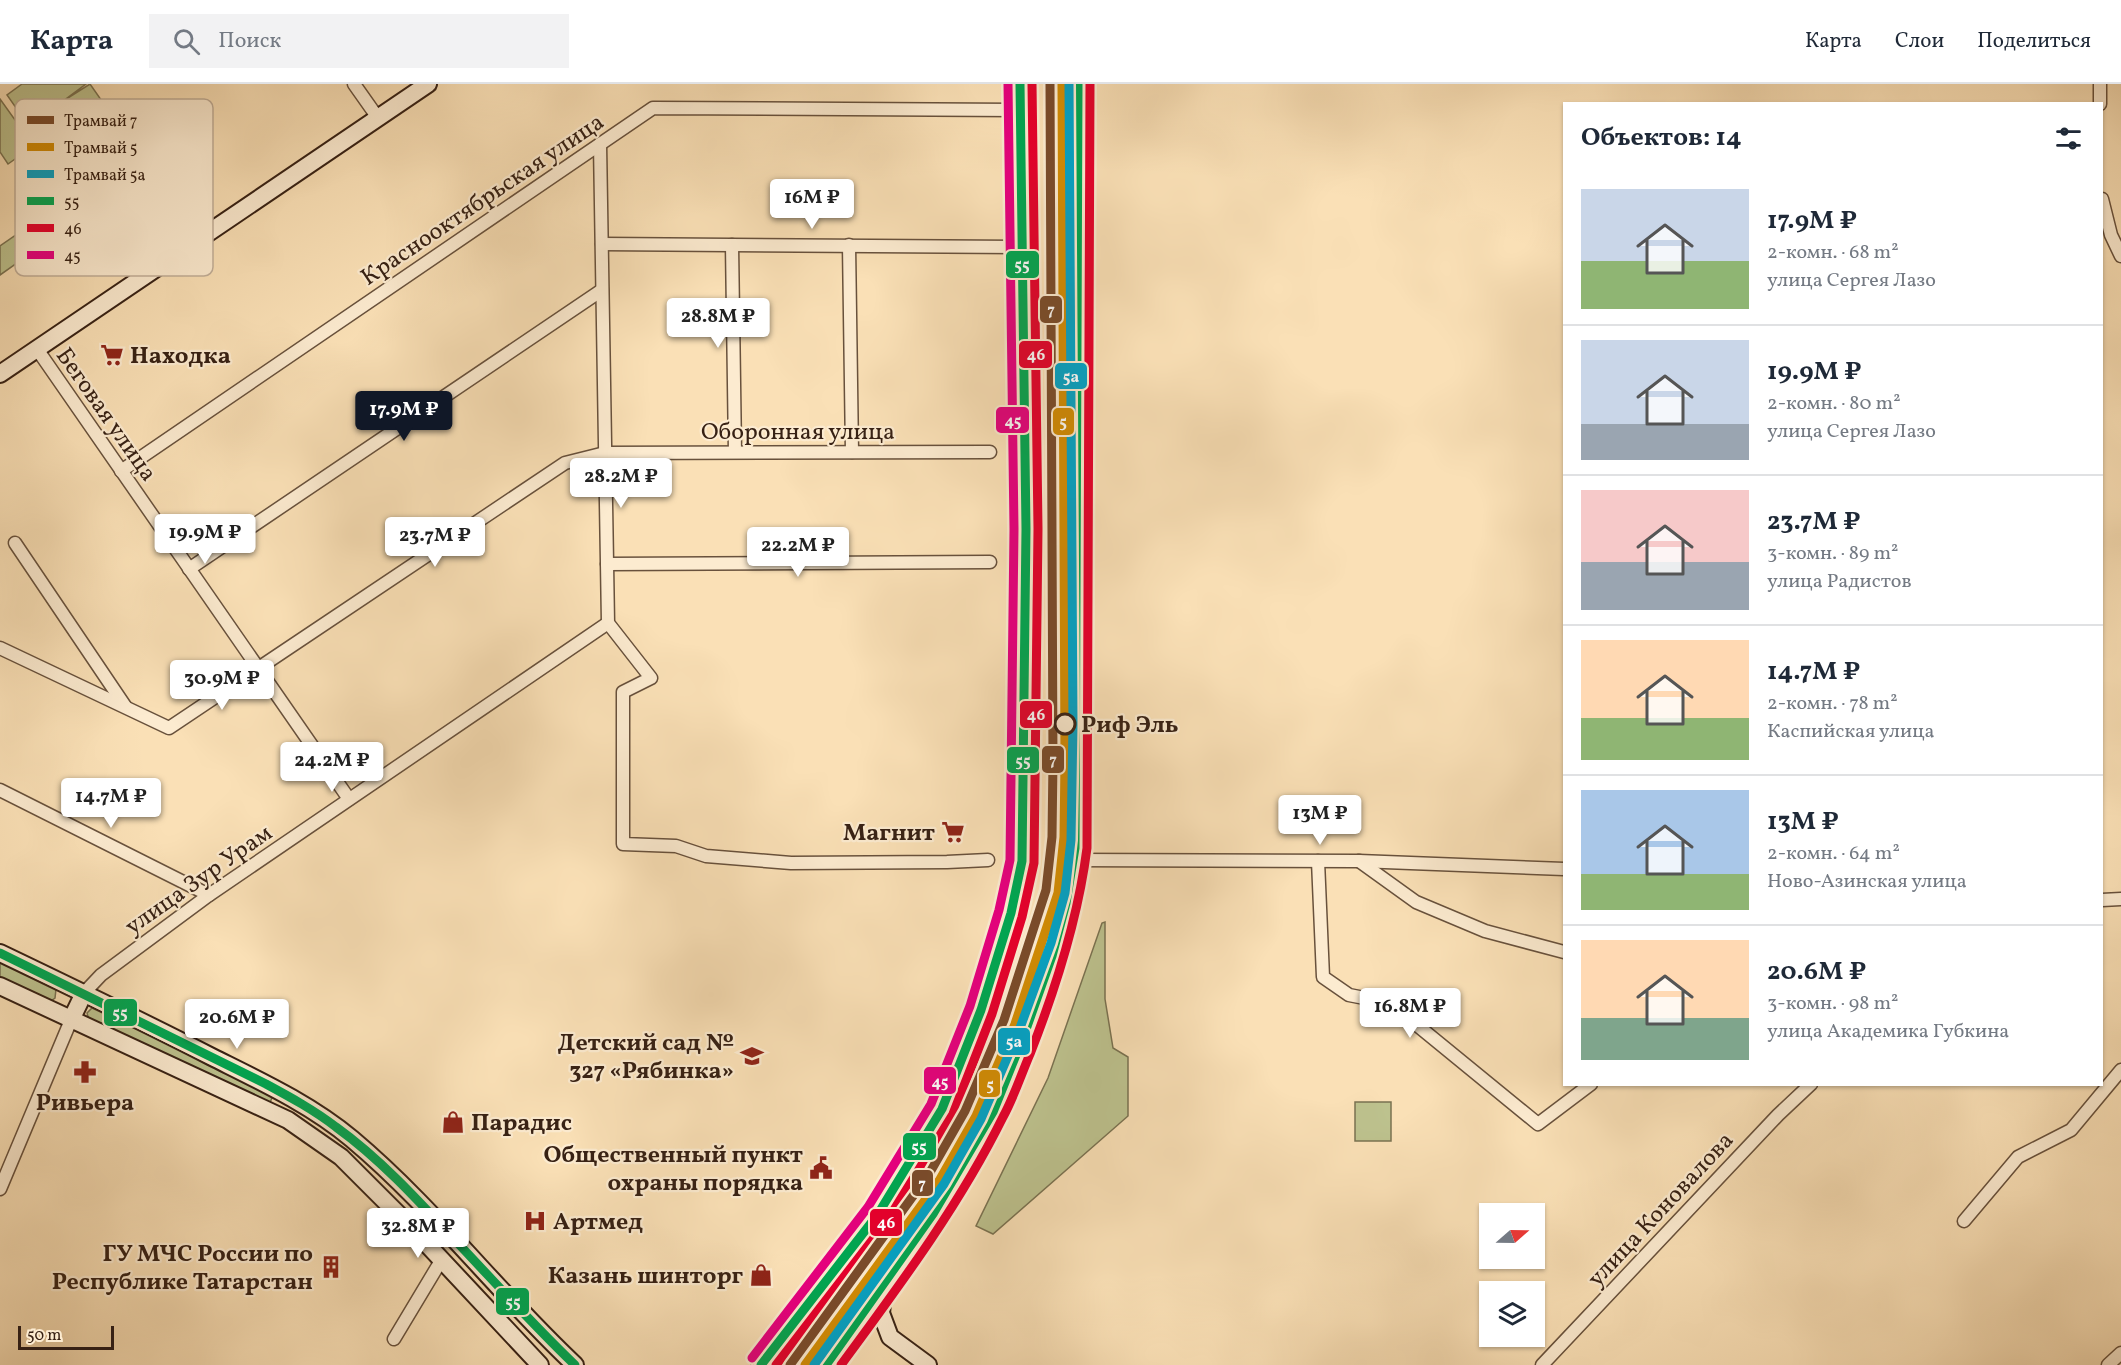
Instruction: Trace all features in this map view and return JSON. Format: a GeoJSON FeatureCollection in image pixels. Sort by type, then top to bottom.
{"type":"FeatureCollection","features":[{"type":"Feature","properties":{"kind":"main road"},"geometry":{"type":"LineString","coordinates":[[761,1365],[878,1214],[942,1109],[981,1010],[1011,913],[1022,861],[1026,529],[1020,84]]}},
{"type":"Feature","properties":{"kind":"main road"},"geometry":{"type":"LineString","coordinates":[[826,1365],[884,1286],[951,1185],[990,1117],[1029,1025],[1058,936],[1074,860],[1076,848],[1078,84]]}},
{"type":"Feature","properties":{"kind":"street"},"geometry":{"type":"LineString","coordinates":[[354,84],[378,118]]}},
{"type":"Feature","properties":{"kind":"street"},"geometry":{"type":"LineString","coordinates":[[213,229],[428,84]]}},
{"type":"Feature","properties":{"kind":"street"},"geometry":{"type":"LineString","coordinates":[[2100,84],[2100,102]]}},
{"type":"Feature","properties":{"kind":"street","name":"Краснооктябрьская улица"},"geometry":{"type":"LineString","coordinates":[[121,471],[653,108],[1020,110]]}},
{"type":"Feature","properties":{"kind":"street"},"geometry":{"type":"LineString","coordinates":[[600,144],[608,622],[651,678],[623,692],[623,844],[676,846],[706,856],[791,863],[988,860]]}},
{"type":"Feature","properties":{"kind":"street"},"geometry":{"type":"LineString","coordinates":[[2103,201],[2121,256]]}},
{"type":"Feature","properties":{"kind":"street"},"geometry":{"type":"LineString","coordinates":[[602,244],[1022,247]]}},
{"type":"Feature","properties":{"kind":"street"},"geometry":{"type":"LineString","coordinates":[[732,244],[735,452]]}},
{"type":"Feature","properties":{"kind":"street"},"geometry":{"type":"LineString","coordinates":[[849,245],[852,452]]}},
{"type":"Feature","properties":{"kind":"street"},"geometry":{"type":"LineString","coordinates":[[0,374],[144,276]]}},
{"type":"Feature","properties":{"kind":"street"},"geometry":{"type":"LineString","coordinates":[[189,569],[602,290]]}},
{"type":"Feature","properties":{"kind":"street","name":"Беговая улица"},"geometry":{"type":"LineString","coordinates":[[36,349],[349,799]]}},
{"type":"Feature","properties":{"kind":"street","name":"Оборонная улица"},"geometry":{"type":"LineString","coordinates":[[125,707],[169,728],[565,463],[605,453],[990,452]]}},
{"type":"Feature","properties":{"kind":"street"},"geometry":{"type":"LineString","coordinates":[[15,543],[125,707]]}},
{"type":"Feature","properties":{"kind":"street"},"geometry":{"type":"LineString","coordinates":[[607,564],[990,562]]}},
{"type":"Feature","properties":{"kind":"street","name":"улица Зур Урам"},"geometry":{"type":"LineString","coordinates":[[84,993],[101,975],[209,895],[608,622]]}},
{"type":"Feature","properties":{"kind":"street"},"geometry":{"type":"LineString","coordinates":[[0,648],[125,707]]}},
{"type":"Feature","properties":{"kind":"street"},"geometry":{"type":"LineString","coordinates":[[0,790],[209,895]]}},
{"type":"Feature","properties":{"kind":"street"},"geometry":{"type":"LineString","coordinates":[[1074,860],[1359,861],[1563,869]]}},
{"type":"Feature","properties":{"kind":"street"},"geometry":{"type":"LineString","coordinates":[[1318,861],[1323,977],[1349,995],[1390,1003],[1538,1124],[1588,1086]]}},
{"type":"Feature","properties":{"kind":"street"},"geometry":{"type":"LineString","coordinates":[[1359,861],[1416,902],[1485,931],[1563,952]]}},
{"type":"Feature","properties":{"kind":"street"},"geometry":{"type":"LineString","coordinates":[[2103,900],[2121,899]]}},
{"type":"Feature","properties":{"kind":"street"},"geometry":{"type":"LineString","coordinates":[[0,953],[297,1100],[351,1138],[420,1204],[575,1365]]}},
{"type":"Feature","properties":{"kind":"street"},"geometry":{"type":"LineString","coordinates":[[0,986],[288,1120],[341,1157],[442,1259],[540,1365]]}},
{"type":"Feature","properties":{"kind":"street"},"geometry":{"type":"LineString","coordinates":[[0,1188],[84,993]]}},
{"type":"Feature","properties":{"kind":"street"},"geometry":{"type":"LineString","coordinates":[[1964,1221],[2018,1156],[2071,1130],[2121,1070]]}},
{"type":"Feature","properties":{"kind":"street","name":"улица Коновалова"},"geometry":{"type":"LineString","coordinates":[[1542,1365],[1778,1115],[1809,1086]]}},
{"type":"Feature","properties":{"kind":"street"},"geometry":{"type":"LineString","coordinates":[[394,1339],[442,1259]]}},
{"type":"Feature","properties":{"kind":"street"},"geometry":{"type":"LineString","coordinates":[[884,1286],[881,1313],[890,1337],[928,1365]]}},
{"type":"Feature","properties":{"kind":"street"},"geometry":{"type":"LineString","coordinates":[[2108,1365],[2121,1353]]}},
{"type":"Feature","properties":{"kind":"green space"},"geometry":{"type":"Polygon","coordinates":[[[22,84],[86,84],[66,99],[15,99],[15,106],[7,95],[22,84]]]}},
{"type":"Feature","properties":{"kind":"green space"},"geometry":{"type":"Polygon","coordinates":[[[90,84],[100,99],[66,99],[90,84]]]}},
{"type":"Feature","properties":{"kind":"green space"},"geometry":{"type":"Polygon","coordinates":[[[0,99],[15,120],[15,159],[8,164],[0,152],[0,99]]]}},
{"type":"Feature","properties":{"kind":"green space"},"geometry":{"type":"Polygon","coordinates":[[[15,236],[15,264],[0,275],[0,246],[15,236]]]}},
{"type":"Feature","properties":{"kind":"green space"},"geometry":{"type":"Polygon","coordinates":[[[1105,922],[1105,999],[1113,1048],[1128,1057],[1128,1116],[993,1234],[976,1226],[1048,1078],[1102,923],[1105,922]]]}},
{"type":"Feature","properties":{"kind":"green space"},"geometry":{"type":"Polygon","coordinates":[[[0,961],[56,989],[55,998],[51,1001],[0,979],[0,961]]]}},
{"type":"Feature","properties":{"kind":"green space"},"geometry":{"type":"Polygon","coordinates":[[[92,1008],[274,1093],[269,1105],[89,1020],[87,1013],[92,1008]]]}},
{"type":"Feature","properties":{"kind":"green space"},"geometry":{"type":"Polygon","coordinates":[[[1355,1102],[1391,1102],[1391,1141],[1355,1141],[1355,1102]]]}},
{"type":"Feature","properties":{"kind":"tram line","name":"7"},"geometry":{"type":"LineString","coordinates":[[790,1365],[929,1174],[965,1111],[1004,1020],[1046,890],[1052,837],[1053,761],[1050,84]]}},
{"type":"Feature","properties":{"kind":"tram line","name":"5"},"geometry":{"type":"LineString","coordinates":[[805,1365],[939,1181],[976,1116],[1015,1024],[1058,893],[1064,837],[1065,761],[1062,84]]}},
{"type":"Feature","properties":{"kind":"tram line","name":"5а"},"geometry":{"type":"LineString","coordinates":[[814,1365],[944,1184],[981,1119],[1020,1028],[1051,943],[1065,893],[1071,840],[1073,724],[1069,84]]}},
{"type":"Feature","properties":{"kind":"transit line","name":"45"},"geometry":{"type":"LineString","coordinates":[[752,1358],[868,1207],[931,1104],[970,1006],[999,910],[1010,860],[1014,529],[1008,84]]}},
{"type":"Feature","properties":{"kind":"transit line","name":"55"},"geometry":{"type":"LineString","coordinates":[[761,1365],[878,1214],[942,1109],[981,1010],[1011,913],[1022,861],[1026,529],[1020,84]]}},
{"type":"Feature","properties":{"kind":"transit line","name":"46"},"geometry":{"type":"LineString","coordinates":[[776,1365],[887,1221],[953,1114],[992,1014],[1022,917],[1034,863],[1038,529],[1032,84]]}},
{"type":"Feature","properties":{"kind":"transit line","name":"45"},"geometry":{"type":"LineString","coordinates":[[816,1358],[922,1208],[982,1107],[1013,1031],[1040,953],[1054,900],[1063,847],[1066,84]]}},
{"type":"Feature","properties":{"kind":"transit line","name":"55"},"geometry":{"type":"LineString","coordinates":[[826,1365],[933,1214],[993,1112],[1052,956],[1066,903],[1075,848],[1078,84]]}},
{"type":"Feature","properties":{"kind":"transit line","name":"46"},"geometry":{"type":"LineString","coordinates":[[841,1365],[948,1214],[1007,1109],[1049,1004],[1078,901],[1087,848],[1090,84]]}},
{"type":"Feature","properties":{"kind":"transit line","name":"55"},"geometry":{"type":"LineString","coordinates":[[0,953],[266,1084],[328,1121],[397,1179],[575,1365]]}},
{"type":"Feature","properties":{"kind":"place","name":"Находка"},"geometry":{"type":"Point","coordinates":[112,355]}},
{"type":"Feature","properties":{"kind":"place","name":"Риф Эль"},"geometry":{"type":"Point","coordinates":[1065,724]}},
{"type":"Feature","properties":{"kind":"place","name":"Магнит"},"geometry":{"type":"Point","coordinates":[953,832]}},
{"type":"Feature","properties":{"kind":"place","name":"Детский сад № 327 «Рябинка»"},"geometry":{"type":"Point","coordinates":[752,1056]}},
{"type":"Feature","properties":{"kind":"place","name":"Ривьера"},"geometry":{"type":"Point","coordinates":[85,1072]}},
{"type":"Feature","properties":{"kind":"place","name":"Парадис"},"geometry":{"type":"Point","coordinates":[453,1122]}},
{"type":"Feature","properties":{"kind":"place","name":"Общественный пункт охраны порядка"},"geometry":{"type":"Point","coordinates":[821,1168]}},
{"type":"Feature","properties":{"kind":"place","name":"Артмед"},"geometry":{"type":"Point","coordinates":[535,1221]}},
{"type":"Feature","properties":{"kind":"place","name":"ГУ МЧС России по Республике Татарстан"},"geometry":{"type":"Point","coordinates":[331,1267]}},
{"type":"Feature","properties":{"kind":"place","name":"Казань шинторг"},"geometry":{"type":"Point","coordinates":[761,1275]}}]}
